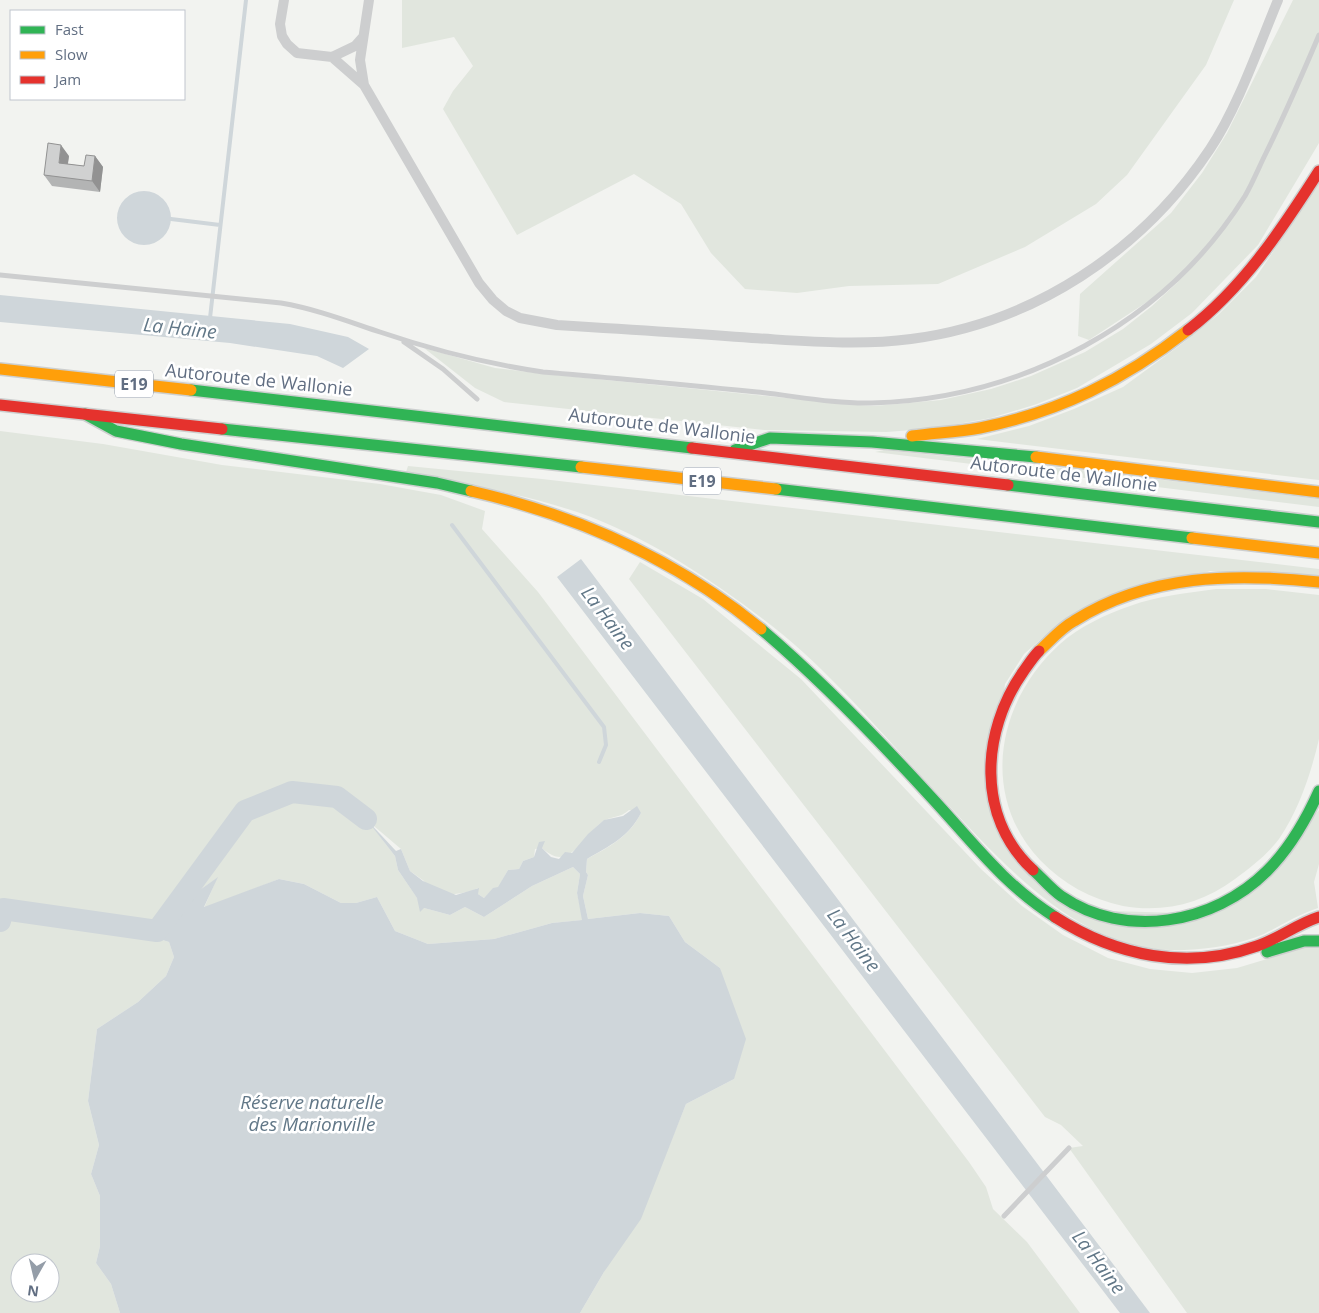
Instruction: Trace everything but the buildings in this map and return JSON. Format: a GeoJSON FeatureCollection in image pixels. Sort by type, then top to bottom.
{"type":"FeatureCollection","features":[{"type":"Feature","properties":{"kind":"highway"},"geometry":{"type":"LineString","coordinates":[[872,442],[998,424],[1057,406],[1128,374],[1170,347],[1228,295],[1275,240],[1319,171]]}},
{"type":"Feature","properties":{"kind":"highway","name":"Autoroute de Wallonie"},"geometry":{"type":"LineString","coordinates":[[0,369],[732,452],[1319,522]]}},
{"type":"Feature","properties":{"kind":"highway","name":"E19"},"geometry":{"type":"LineString","coordinates":[[0,405],[716,482],[1319,553]]}},
{"type":"Feature","properties":{"kind":"highway"},"geometry":{"type":"LineString","coordinates":[[85,414],[116,431],[248,456],[437,483],[476,491],[567,517],[606,533],[663,561],[694,580],[795,657],[900,764],[992,865],[1027,897],[1065,924],[1108,945],[1154,957],[1179,959],[1272,952],[1304,941],[1319,940]]}},
{"type":"Feature","properties":{"kind":"highway"},"geometry":{"type":"LineString","coordinates":[[732,452],[770,438],[823,442],[872,442],[1009,454],[1319,492]]}},
{"type":"Feature","properties":{"kind":"highway"},"geometry":{"type":"LineString","coordinates":[[1319,582],[1250,577],[1194,580],[1136,591],[1083,614],[1044,643],[1016,677],[997,719],[990,761],[997,810],[1014,846],[1032,869],[1055,891],[1076,904],[1106,916],[1132,921],[1160,922],[1192,916],[1218,906],[1239,894],[1270,868],[1286,851],[1308,816],[1319,791]]}},
{"type":"Feature","properties":{"kind":"highway"},"geometry":{"type":"LineString","coordinates":[[1227,954],[1268,942],[1304,922],[1319,917]]}},
{"type":"Feature","properties":{"kind":"street"},"geometry":{"type":"LineString","coordinates":[[284,0],[280,24],[282,36],[287,44],[297,53],[332,57],[356,46],[364,36]]}},
{"type":"Feature","properties":{"kind":"street"},"geometry":{"type":"LineString","coordinates":[[364,85],[360,60],[369,0]]}},
{"type":"Feature","properties":{"kind":"street"},"geometry":{"type":"LineString","coordinates":[[332,57],[364,85],[479,283],[506,311],[520,318],[557,325],[841,343],[881,342],[913,339],[968,327],[1038,300],[1077,281],[1134,238],[1178,192],[1210,148],[1242,84],[1278,0]]}},
{"type":"Feature","properties":{"kind":"lane"},"geometry":{"type":"LineString","coordinates":[[0,275],[216,296],[314,309],[395,337],[495,365],[869,404],[935,397],[1002,382],[1092,343],[1148,304],[1200,255],[1246,194],[1288,108],[1319,35]]}},
{"type":"Feature","properties":{"kind":"lane"},"geometry":{"type":"LineString","coordinates":[[395,337],[415,348],[477,399]]}},
{"type":"Feature","properties":{"kind":"lane"},"geometry":{"type":"LineString","coordinates":[[1004,1216],[1069,1148]]}},
{"type":"Feature","properties":{"kind":"shaded area"},"geometry":{"type":"Polygon","coordinates":[[[402,0],[1234,0],[1206,65],[1127,175],[1096,204],[1025,247],[938,284],[849,286],[797,293],[745,289],[711,253],[681,204],[634,174],[517,235],[443,109],[453,91],[473,66],[454,37],[402,48],[402,0]]]}},
{"type":"Feature","properties":{"kind":"shaded area"},"geometry":{"type":"Polygon","coordinates":[[[1293,0],[1319,0],[1319,143],[1258,245],[1192,313],[1151,344],[1077,388],[1037,404],[991,418],[936,428],[887,432],[764,430],[504,402],[475,388],[424,348],[495,368],[873,406],[941,400],[991,389],[1031,376],[1085,352],[1123,329],[1179,281],[1089,340],[1078,336],[1080,294],[1171,213],[1202,173],[1227,133],[1293,0]]]}},
{"type":"Feature","properties":{"kind":"shaded area"},"geometry":{"type":"Polygon","coordinates":[[[1319,184],[1319,480],[977,439],[1029,426],[1074,409],[1123,387],[1179,346],[1219,314],[1256,277],[1319,184]]]}},
{"type":"Feature","properties":{"kind":"shaded area"},"geometry":{"type":"Polygon","coordinates":[[[0,431],[103,444],[222,465],[380,484],[441,495],[485,511],[482,529],[538,592],[969,1162],[986,1187],[993,1209],[1027,1242],[1080,1313],[580,1313],[604,1272],[669,1146],[686,1104],[734,1079],[720,968],[685,942],[669,916],[640,913],[588,919],[583,896],[588,875],[586,872],[587,859],[611,846],[631,829],[641,813],[629,810],[602,822],[574,851],[567,855],[560,857],[551,855],[542,848],[535,849],[534,857],[523,861],[519,869],[508,870],[498,888],[493,889],[484,898],[478,894],[478,888],[461,893],[430,896],[424,881],[410,871],[401,849],[368,821],[395,856],[398,870],[424,908],[450,915],[465,907],[484,917],[532,886],[573,867],[580,874],[577,893],[583,920],[552,923],[494,939],[428,944],[395,931],[377,897],[356,903],[341,903],[304,884],[279,879],[204,908],[217,878],[174,908],[153,937],[169,942],[174,957],[166,976],[138,1002],[97,1029],[88,1101],[99,1145],[91,1174],[100,1196],[100,1246],[96,1263],[111,1284],[120,1313],[0,1313],[0,431]]]}},
{"type":"Feature","properties":{"kind":"shaded area"},"geometry":{"type":"Polygon","coordinates":[[[884,450],[1081,470],[1319,499],[1319,507],[875,452],[884,450]]]}},
{"type":"Feature","properties":{"kind":"shaded area"},"geometry":{"type":"Polygon","coordinates":[[[408,466],[542,479],[1319,569],[1319,577],[1210,571],[1056,626],[1024,654],[1005,684],[992,814],[1075,910],[1215,914],[1319,810],[1319,864],[1314,882],[1318,908],[1297,916],[1255,938],[1215,947],[1184,950],[1146,947],[1110,937],[1077,920],[1045,899],[1015,874],[809,658],[763,619],[702,575],[637,537],[591,517],[523,497],[406,472],[408,466]]]}},
{"type":"Feature","properties":{"kind":"shaded area"},"geometry":{"type":"Polygon","coordinates":[[[640,562],[703,599],[801,679],[982,870],[1022,906],[1063,935],[1108,958],[1150,969],[1192,973],[1237,968],[1303,948],[1319,948],[1319,1313],[1187,1313],[1069,1148],[1083,1146],[1061,1125],[1045,1117],[629,579],[640,562]]]}},
{"type":"Feature","properties":{"kind":"shaded area"},"geometry":{"type":"Polygon","coordinates":[[[1216,589],[1266,589],[1319,595],[1319,739],[1304,791],[1293,816],[1275,845],[1247,870],[1209,895],[1167,907],[1138,908],[1111,903],[1089,895],[1049,869],[1021,834],[1009,807],[1003,778],[1004,749],[1010,720],[1022,693],[1039,667],[1060,644],[1076,632],[1102,617],[1140,603],[1172,595],[1216,589]]]}},
{"type":"Feature","properties":{"kind":"water"},"geometry":{"type":"Polygon","coordinates":[[[144,191],[154,193],[163,199],[169,208],[171,218],[169,228],[163,237],[154,243],[144,245],[134,243],[125,237],[119,228],[117,218],[119,208],[125,199],[134,193],[144,191]]]}},
{"type":"Feature","properties":{"kind":"water","name":"La Haine"},"geometry":{"type":"Polygon","coordinates":[[[0,295],[290,324],[348,337],[369,349],[343,368],[317,356],[230,343],[0,322],[0,295]]]}},
{"type":"Feature","properties":{"kind":"water","name":"La Haine"},"geometry":{"type":"Polygon","coordinates":[[[581,559],[1150,1313],[1120,1313],[557,577],[581,559]]]}},
{"type":"Feature","properties":{"kind":"water","name":"Réserve naturelle des Marionville"},"geometry":{"type":"Polygon","coordinates":[[[637,806],[641,813],[631,828],[618,840],[587,859],[586,872],[588,875],[583,896],[588,919],[640,913],[669,916],[685,942],[720,968],[746,1039],[734,1079],[686,1104],[641,1219],[604,1272],[580,1313],[120,1313],[111,1284],[96,1263],[100,1246],[100,1196],[91,1174],[99,1145],[88,1101],[97,1029],[138,1002],[166,976],[174,957],[169,942],[153,937],[173,909],[218,877],[204,907],[279,879],[304,884],[341,903],[356,903],[377,897],[395,931],[428,944],[494,939],[552,923],[582,920],[577,893],[580,874],[573,867],[532,886],[484,917],[465,907],[450,915],[424,908],[420,912],[417,898],[398,870],[395,856],[366,819],[396,851],[401,849],[410,871],[423,881],[456,895],[479,888],[478,894],[484,898],[493,888],[498,887],[508,870],[519,869],[523,861],[534,857],[539,842],[545,841],[542,848],[551,857],[559,859],[565,852],[572,853],[588,834],[604,820],[623,816],[637,806]]]}},
{"type":"Feature","properties":{"kind":"waterway","name":"La Haine"},"geometry":{"type":"LineString","coordinates":[[210,318],[246,0]]}},
{"type":"Feature","properties":{"kind":"waterway"},"geometry":{"type":"LineString","coordinates":[[171,219],[220,225]]}},
{"type":"Feature","properties":{"kind":"waterway"},"geometry":{"type":"LineString","coordinates":[[452,525],[604,727],[606,745],[599,762]]}},
{"type":"Feature","properties":{"kind":"waterway"},"geometry":{"type":"LineString","coordinates":[[0,921],[3,909],[157,931],[245,811],[292,792],[337,797],[366,819]]}},
{"type":"Feature","properties":{"kind":"traffic: fast"},"geometry":{"type":"LineString","coordinates":[[191,390],[692,448]]}},
{"type":"Feature","properties":{"kind":"traffic: fast"},"geometry":{"type":"LineString","coordinates":[[85,414],[116,431],[181,444],[437,483],[471,491]]}},
{"type":"Feature","properties":{"kind":"traffic: fast"},"geometry":{"type":"LineString","coordinates":[[222,429],[581,467]]}},
{"type":"Feature","properties":{"kind":"traffic: fast"},"geometry":{"type":"LineString","coordinates":[[735,450],[770,438],[872,442],[1036,457]]}},
{"type":"Feature","properties":{"kind":"traffic: fast"},"geometry":{"type":"LineString","coordinates":[[1008,485],[1319,522]]}},
{"type":"Feature","properties":{"kind":"traffic: fast"},"geometry":{"type":"LineString","coordinates":[[776,489],[1192,538]]}},
{"type":"Feature","properties":{"kind":"traffic: fast"},"geometry":{"type":"LineString","coordinates":[[761,629],[806,669],[870,732],[1004,876],[1020,891],[1055,917]]}},
{"type":"Feature","properties":{"kind":"traffic: fast"},"geometry":{"type":"LineString","coordinates":[[1033,870],[1061,896],[1086,910],[1113,918],[1140,921],[1168,920],[1195,914],[1221,903],[1246,889],[1267,871],[1297,833],[1319,791]]}},
{"type":"Feature","properties":{"kind":"traffic: fast"},"geometry":{"type":"LineString","coordinates":[[1267,952],[1304,941],[1319,941]]}},
{"type":"Feature","properties":{"kind":"traffic: slow"},"geometry":{"type":"LineString","coordinates":[[912,436],[980,428],[1037,413],[1064,403],[1115,379],[1164,348],[1188,330]]}},
{"type":"Feature","properties":{"kind":"traffic: slow"},"geometry":{"type":"LineString","coordinates":[[0,369],[191,390]]}},
{"type":"Feature","properties":{"kind":"traffic: slow"},"geometry":{"type":"LineString","coordinates":[[1036,457],[1319,492]]}},
{"type":"Feature","properties":{"kind":"traffic: slow"},"geometry":{"type":"LineString","coordinates":[[581,467],[776,489]]}},
{"type":"Feature","properties":{"kind":"traffic: slow"},"geometry":{"type":"LineString","coordinates":[[471,491],[549,513],[624,543],[660,561],[695,582],[729,604],[761,629]]}},
{"type":"Feature","properties":{"kind":"traffic: slow"},"geometry":{"type":"LineString","coordinates":[[1192,538],[1319,553]]}},
{"type":"Feature","properties":{"kind":"traffic: slow"},"geometry":{"type":"LineString","coordinates":[[1039,651],[1069,624],[1102,605],[1162,586],[1193,580],[1224,578],[1287,579],[1319,582]]}},
{"type":"Feature","properties":{"kind":"traffic: jam"},"geometry":{"type":"LineString","coordinates":[[1188,330],[1244,277],[1276,236],[1319,171]]}},
{"type":"Feature","properties":{"kind":"traffic: jam"},"geometry":{"type":"LineString","coordinates":[[0,405],[222,429]]}},
{"type":"Feature","properties":{"kind":"traffic: jam"},"geometry":{"type":"LineString","coordinates":[[692,448],[1008,485]]}},
{"type":"Feature","properties":{"kind":"traffic: jam"},"geometry":{"type":"LineString","coordinates":[[1033,870],[1014,849],[1001,825],[994,800],[991,774],[993,747],[999,721],[1009,696],[1023,672],[1039,651]]}},
{"type":"Feature","properties":{"kind":"traffic: jam"},"geometry":{"type":"LineString","coordinates":[[1055,917],[1102,942],[1153,956],[1178,958],[1204,958],[1231,954],[1272,940],[1319,917]]}}]}
